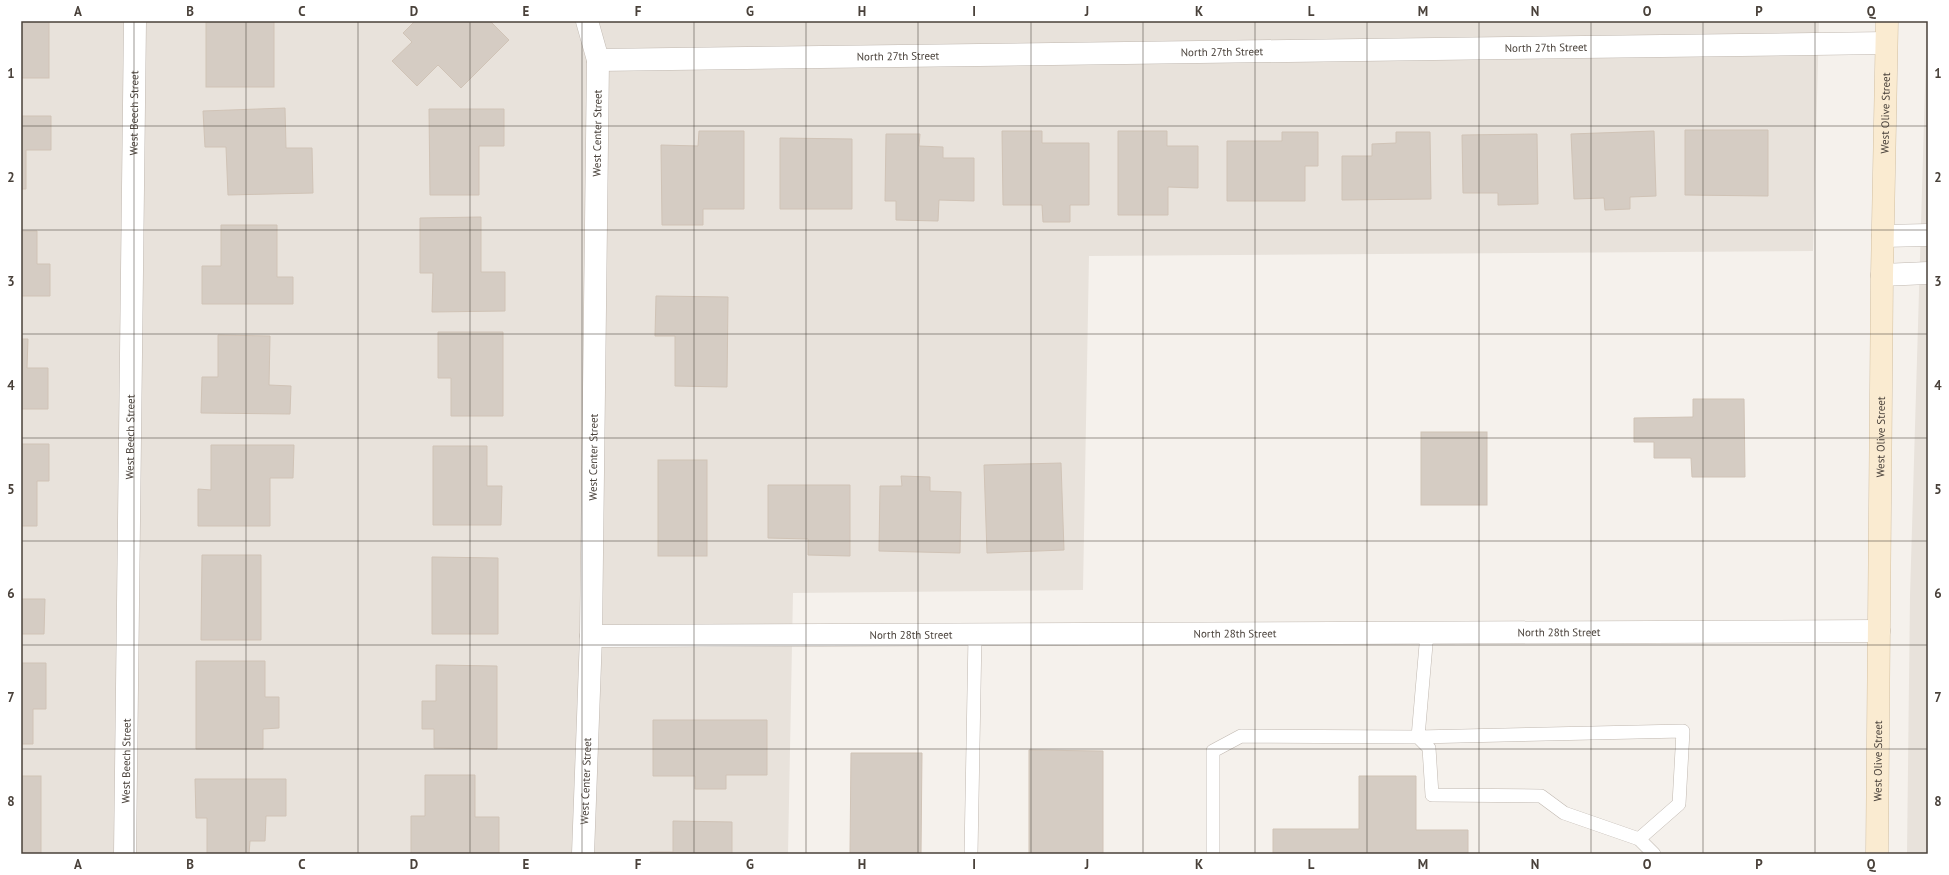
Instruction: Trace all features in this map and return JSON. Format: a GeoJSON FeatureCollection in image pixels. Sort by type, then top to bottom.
{"type":"FeatureCollection","features":[{"type":"Feature","properties":{"kind":"main road","name":"West Olive Street"},"geometry":{"type":"LineString","coordinates":[[1877,854],[1882,274],[1887,21]]}},
{"type":"Feature","properties":{"kind":"street","name":"West Beech Street"},"geometry":{"type":"LineString","coordinates":[[125,854],[135,21]]}},
{"type":"Feature","properties":{"kind":"street"},"geometry":{"type":"LineString","coordinates":[[586,21],[598,60]]}},
{"type":"Feature","properties":{"kind":"street","name":"North 27th Street"},"geometry":{"type":"LineString","coordinates":[[598,60],[1886,43]]}},
{"type":"Feature","properties":{"kind":"street","name":"West Center Street"},"geometry":{"type":"LineString","coordinates":[[583,854],[591,636],[598,60]]}},
{"type":"Feature","properties":{"kind":"street"},"geometry":{"type":"LineString","coordinates":[[1883,236],[1928,235]]}},
{"type":"Feature","properties":{"kind":"street"},"geometry":{"type":"LineString","coordinates":[[1882,274],[1928,273]]}},
{"type":"Feature","properties":{"kind":"street","name":"North 28th Street"},"geometry":{"type":"LineString","coordinates":[[591,636],[1879,631]]}},
{"type":"Feature","properties":{"kind":"lane"},"geometry":{"type":"LineString","coordinates":[[1427,632],[1418,736],[1428,748],[1432,795],[1541,796],[1564,813],[1639,839],[1654,854]]}},
{"type":"Feature","properties":{"kind":"lane"},"geometry":{"type":"LineString","coordinates":[[971,854],[975,634]]}},
{"type":"Feature","properties":{"kind":"lane"},"geometry":{"type":"LineString","coordinates":[[1213,854],[1213,751],[1241,736],[1418,736],[1683,732],[1680,804],[1639,839]]}},
{"type":"Feature","properties":{"kind":"shaded area"},"geometry":{"type":"Polygon","coordinates":[[[21,21],[1819,21],[1813,251],[1089,256],[1083,590],[793,593],[788,854],[21,854],[21,21]]]}},
{"type":"Feature","properties":{"kind":"shaded area"},"geometry":{"type":"Polygon","coordinates":[[[1927,21],[1928,854],[1907,854],[1910,596],[1927,21]]]}},
{"type":"Feature","properties":{"kind":"building"},"geometry":{"type":"Polygon","coordinates":[[[21,21],[49,21],[49,78],[21,78],[21,21]]]}},
{"type":"Feature","properties":{"kind":"building"},"geometry":{"type":"Polygon","coordinates":[[[206,21],[274,21],[274,87],[206,87],[206,21]]]}},
{"type":"Feature","properties":{"kind":"building"},"geometry":{"type":"Polygon","coordinates":[[[415,21],[490,21],[509,40],[461,88],[438,65],[417,86],[392,61],[412,42],[403,33],[415,21]]]}},
{"type":"Feature","properties":{"kind":"building"},"geometry":{"type":"Polygon","coordinates":[[[285,108],[286,148],[312,148],[313,193],[228,195],[226,147],[205,147],[203,111],[285,108]]]}},
{"type":"Feature","properties":{"kind":"building"},"geometry":{"type":"Polygon","coordinates":[[[429,109],[504,109],[504,146],[479,146],[479,195],[430,195],[429,109]]]}},
{"type":"Feature","properties":{"kind":"building"},"geometry":{"type":"Polygon","coordinates":[[[21,116],[51,116],[51,150],[26,150],[26,189],[21,189],[21,116]]]}},
{"type":"Feature","properties":{"kind":"building"},"geometry":{"type":"Polygon","coordinates":[[[1685,130],[1768,130],[1768,196],[1685,195],[1685,130]]]}},
{"type":"Feature","properties":{"kind":"building"},"geometry":{"type":"Polygon","coordinates":[[[699,131],[744,131],[744,209],[703,209],[703,225],[662,225],[661,145],[698,146],[699,131]]]}},
{"type":"Feature","properties":{"kind":"building"},"geometry":{"type":"Polygon","coordinates":[[[1002,131],[1042,131],[1042,143],[1089,143],[1089,205],[1070,205],[1070,222],[1043,222],[1042,205],[1003,205],[1002,131]]]}},
{"type":"Feature","properties":{"kind":"building"},"geometry":{"type":"Polygon","coordinates":[[[1118,131],[1167,131],[1167,146],[1198,146],[1198,188],[1168,187],[1168,215],[1118,215],[1118,131]]]}},
{"type":"Feature","properties":{"kind":"building"},"geometry":{"type":"Polygon","coordinates":[[[1654,131],[1656,196],[1630,197],[1630,209],[1605,210],[1604,198],[1574,199],[1571,134],[1654,131]]]}},
{"type":"Feature","properties":{"kind":"building"},"geometry":{"type":"Polygon","coordinates":[[[1282,132],[1318,132],[1318,166],[1305,166],[1305,201],[1227,201],[1227,141],[1282,141],[1282,132]]]}},
{"type":"Feature","properties":{"kind":"building"},"geometry":{"type":"Polygon","coordinates":[[[1396,132],[1430,132],[1431,199],[1342,200],[1342,156],[1372,156],[1372,144],[1396,143],[1396,132]]]}},
{"type":"Feature","properties":{"kind":"building"},"geometry":{"type":"Polygon","coordinates":[[[886,134],[920,134],[919,146],[943,147],[943,158],[974,158],[974,201],[939,200],[938,221],[896,220],[896,201],[885,201],[886,134]]]}},
{"type":"Feature","properties":{"kind":"building"},"geometry":{"type":"Polygon","coordinates":[[[1537,134],[1538,204],[1498,205],[1498,193],[1463,193],[1462,135],[1537,134]]]}},
{"type":"Feature","properties":{"kind":"building"},"geometry":{"type":"Polygon","coordinates":[[[780,138],[852,139],[852,209],[780,209],[780,138]]]}},
{"type":"Feature","properties":{"kind":"building"},"geometry":{"type":"Polygon","coordinates":[[[481,217],[481,272],[505,272],[505,311],[432,312],[433,273],[420,273],[420,218],[481,217]]]}},
{"type":"Feature","properties":{"kind":"building"},"geometry":{"type":"Polygon","coordinates":[[[221,225],[277,225],[277,277],[293,277],[293,304],[202,304],[202,266],[221,266],[221,225]]]}},
{"type":"Feature","properties":{"kind":"building"},"geometry":{"type":"Polygon","coordinates":[[[21,231],[37,231],[37,264],[50,264],[50,296],[21,296],[21,231]]]}},
{"type":"Feature","properties":{"kind":"building"},"geometry":{"type":"Polygon","coordinates":[[[656,296],[728,297],[727,387],[675,386],[675,336],[655,336],[656,296]]]}},
{"type":"Feature","properties":{"kind":"building"},"geometry":{"type":"Polygon","coordinates":[[[438,332],[503,332],[503,416],[451,416],[451,378],[438,378],[438,332]]]}},
{"type":"Feature","properties":{"kind":"building"},"geometry":{"type":"Polygon","coordinates":[[[218,335],[270,336],[269,385],[291,386],[290,414],[201,413],[202,377],[218,377],[218,335]]]}},
{"type":"Feature","properties":{"kind":"building"},"geometry":{"type":"Polygon","coordinates":[[[21,339],[28,339],[27,368],[48,368],[48,409],[21,409],[21,339]]]}},
{"type":"Feature","properties":{"kind":"building"},"geometry":{"type":"Polygon","coordinates":[[[1693,399],[1744,399],[1745,477],[1692,477],[1691,458],[1654,458],[1654,442],[1634,442],[1634,418],[1693,417],[1693,399]]]}},
{"type":"Feature","properties":{"kind":"building"},"geometry":{"type":"Polygon","coordinates":[[[1421,432],[1487,432],[1487,505],[1421,505],[1421,432]]]}},
{"type":"Feature","properties":{"kind":"building"},"geometry":{"type":"Polygon","coordinates":[[[21,444],[49,444],[49,481],[37,481],[37,526],[21,526],[21,444]]]}},
{"type":"Feature","properties":{"kind":"building"},"geometry":{"type":"Polygon","coordinates":[[[211,445],[294,445],[293,478],[270,478],[270,526],[198,526],[198,489],[211,490],[211,445]]]}},
{"type":"Feature","properties":{"kind":"building"},"geometry":{"type":"Polygon","coordinates":[[[433,446],[487,446],[487,486],[502,486],[501,525],[433,525],[433,446]]]}},
{"type":"Feature","properties":{"kind":"building"},"geometry":{"type":"Polygon","coordinates":[[[658,460],[707,460],[707,556],[658,556],[658,460]]]}},
{"type":"Feature","properties":{"kind":"building"},"geometry":{"type":"Polygon","coordinates":[[[1061,463],[1064,550],[987,553],[984,465],[1061,463]]]}},
{"type":"Feature","properties":{"kind":"building"},"geometry":{"type":"Polygon","coordinates":[[[901,476],[930,477],[930,491],[961,492],[960,553],[879,551],[880,486],[902,486],[901,476]]]}},
{"type":"Feature","properties":{"kind":"building"},"geometry":{"type":"Polygon","coordinates":[[[768,485],[850,485],[850,556],[808,555],[808,539],[768,538],[768,485]]]}},
{"type":"Feature","properties":{"kind":"building"},"geometry":{"type":"Polygon","coordinates":[[[202,555],[261,555],[261,640],[201,640],[202,555]]]}},
{"type":"Feature","properties":{"kind":"building"},"geometry":{"type":"Polygon","coordinates":[[[432,557],[498,558],[498,634],[432,634],[432,557]]]}},
{"type":"Feature","properties":{"kind":"building"},"geometry":{"type":"Polygon","coordinates":[[[21,599],[45,599],[44,634],[21,634],[21,599]]]}},
{"type":"Feature","properties":{"kind":"building"},"geometry":{"type":"Polygon","coordinates":[[[196,661],[265,661],[265,697],[279,697],[279,728],[263,729],[263,749],[196,749],[196,661]]]}},
{"type":"Feature","properties":{"kind":"building"},"geometry":{"type":"Polygon","coordinates":[[[21,663],[46,663],[46,709],[33,709],[33,744],[21,744],[21,663]]]}},
{"type":"Feature","properties":{"kind":"building"},"geometry":{"type":"Polygon","coordinates":[[[436,665],[497,666],[497,749],[434,748],[434,729],[422,729],[422,701],[436,701],[436,665]]]}},
{"type":"Feature","properties":{"kind":"building"},"geometry":{"type":"Polygon","coordinates":[[[653,720],[767,720],[767,775],[726,775],[726,789],[695,789],[695,776],[653,776],[653,720]]]}},
{"type":"Feature","properties":{"kind":"building"},"geometry":{"type":"Polygon","coordinates":[[[1029,750],[1103,751],[1103,854],[1029,854],[1029,750]]]}},
{"type":"Feature","properties":{"kind":"building"},"geometry":{"type":"Polygon","coordinates":[[[851,753],[922,753],[921,854],[850,854],[851,753]]]}},
{"type":"Feature","properties":{"kind":"building"},"geometry":{"type":"Polygon","coordinates":[[[425,775],[475,775],[475,817],[499,817],[499,854],[411,854],[411,816],[425,816],[425,775]]]}},
{"type":"Feature","properties":{"kind":"building"},"geometry":{"type":"Polygon","coordinates":[[[21,776],[41,776],[41,854],[21,854],[21,776]]]}},
{"type":"Feature","properties":{"kind":"building"},"geometry":{"type":"Polygon","coordinates":[[[1359,776],[1416,776],[1416,830],[1468,830],[1468,854],[1273,854],[1273,829],[1359,829],[1359,776]]]}},
{"type":"Feature","properties":{"kind":"building"},"geometry":{"type":"Polygon","coordinates":[[[195,779],[286,779],[286,816],[266,816],[265,841],[250,841],[249,854],[207,854],[207,818],[196,818],[195,779]]]}},
{"type":"Feature","properties":{"kind":"building"},"geometry":{"type":"Polygon","coordinates":[[[673,821],[732,822],[732,854],[650,854],[650,852],[673,852],[673,821]]]}}]}
